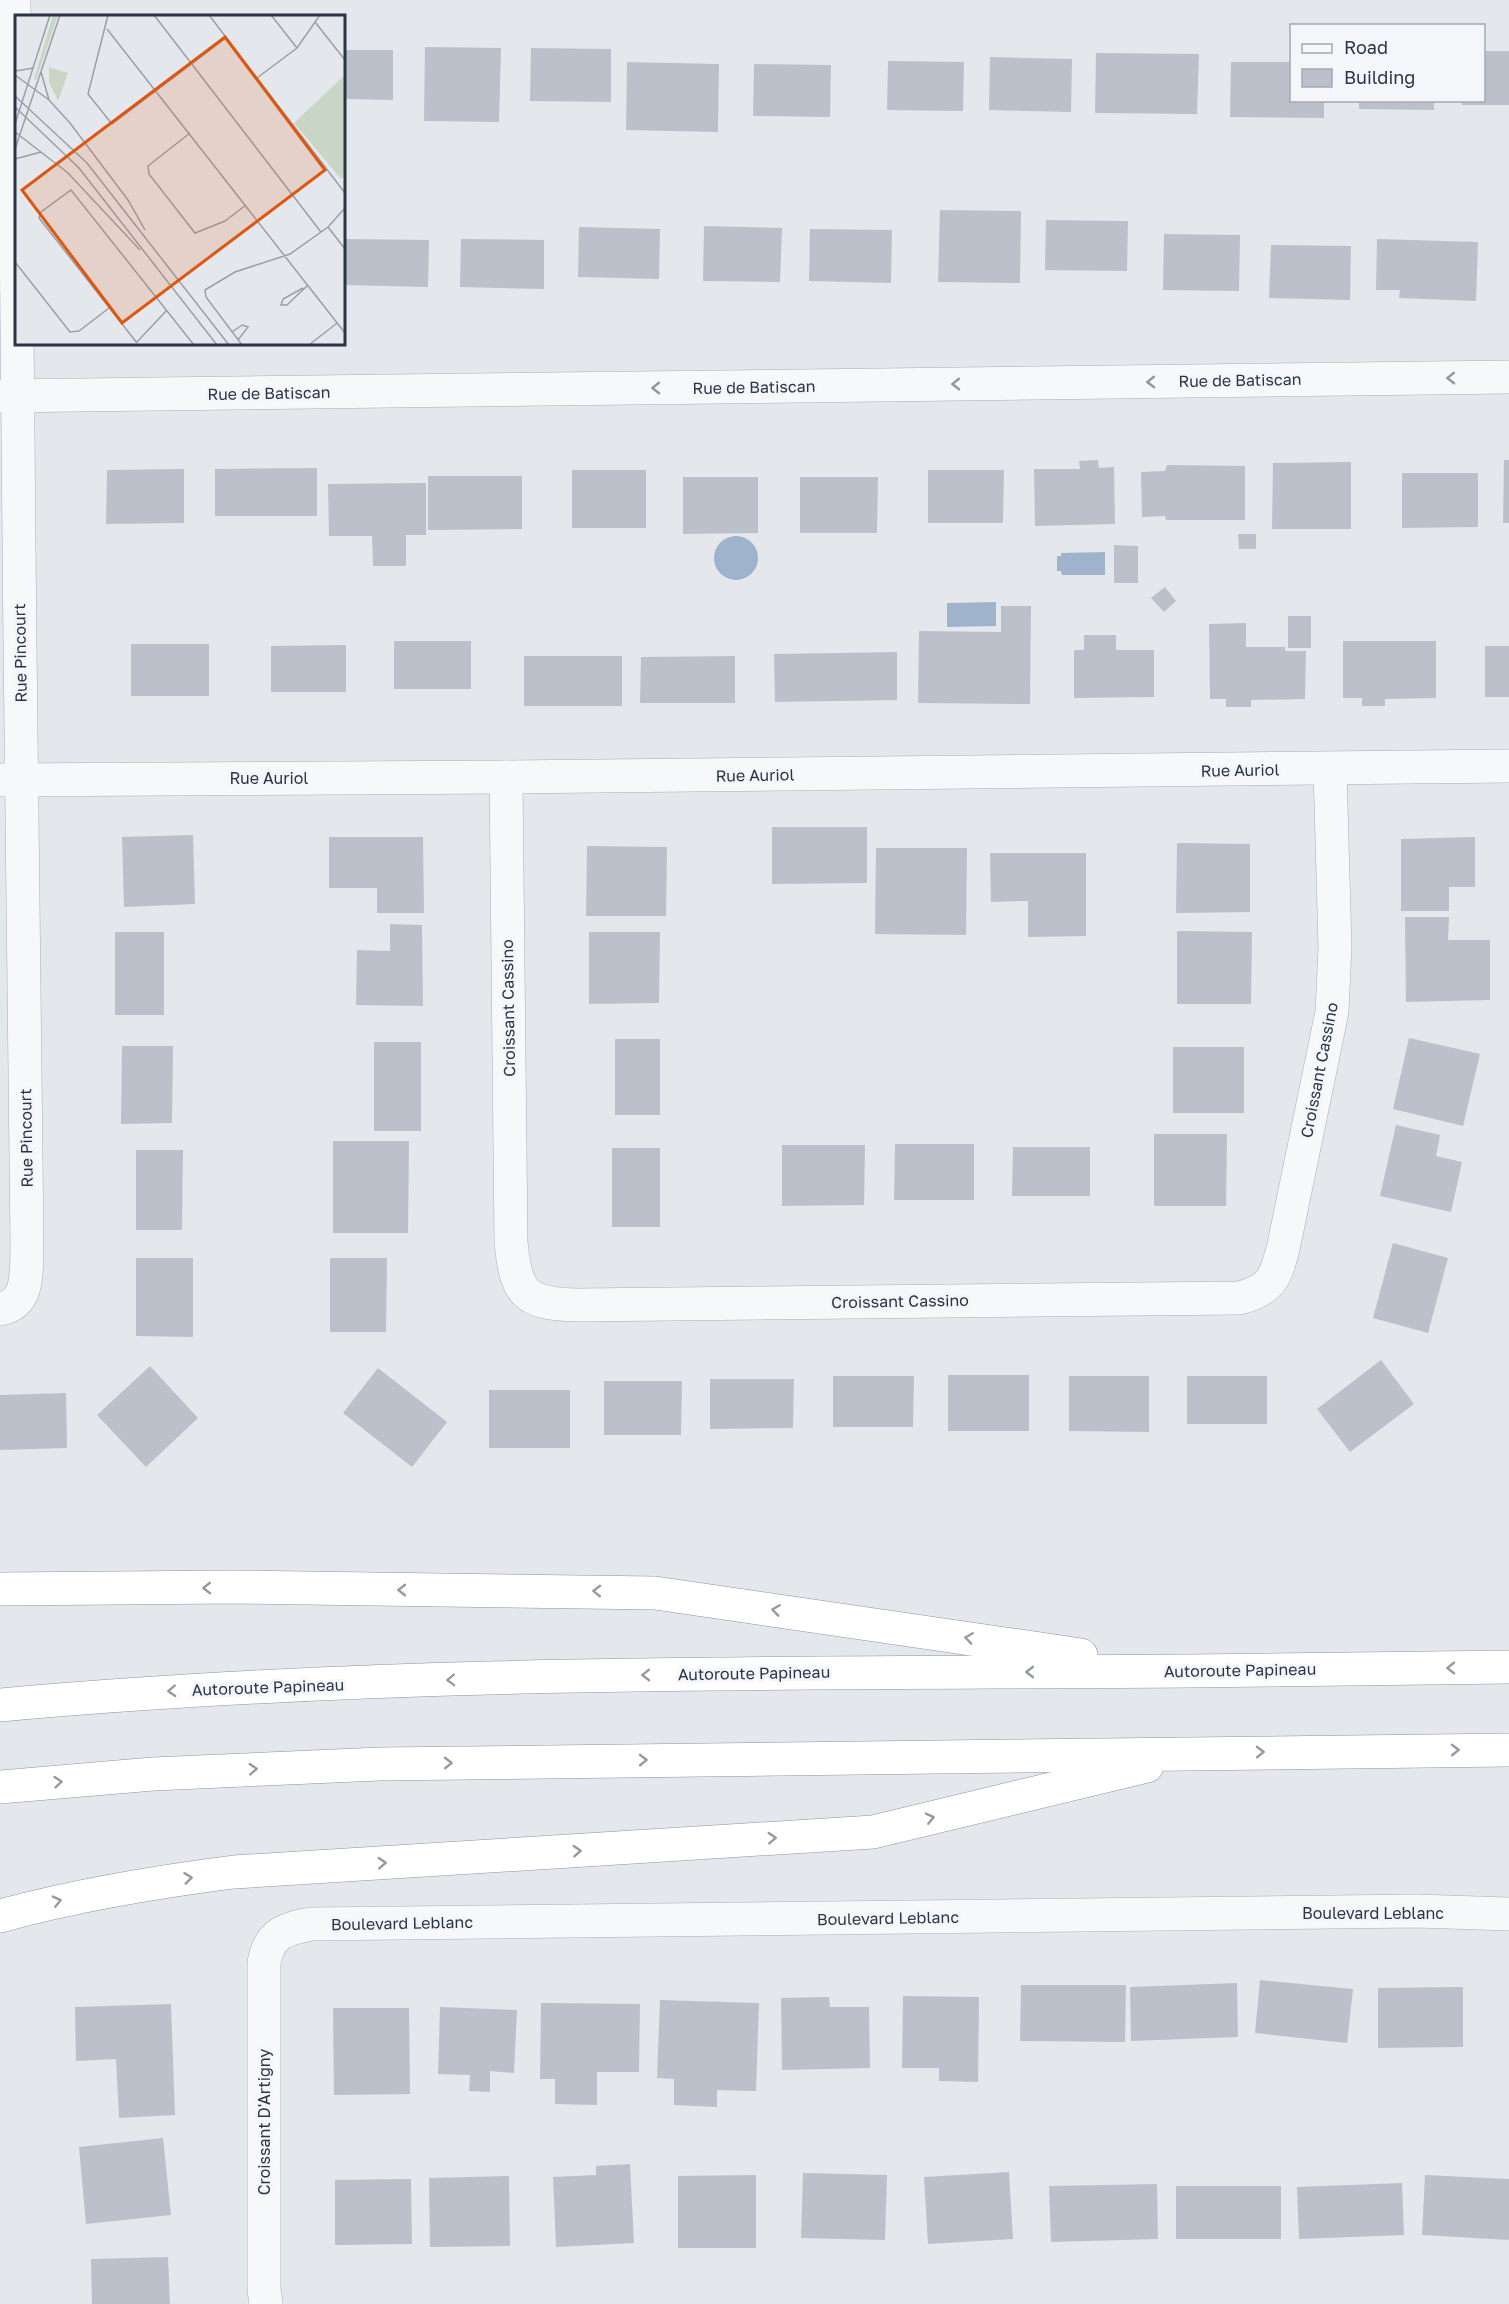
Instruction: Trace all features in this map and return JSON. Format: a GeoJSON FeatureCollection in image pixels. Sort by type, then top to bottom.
{"type":"FeatureCollection","features":[{"type":"Feature","properties":{"kind":"highway"},"geometry":{"type":"LineString","coordinates":[[0,1589],[231,1587],[655,1593],[1193,1671]]}},
{"type":"Feature","properties":{"kind":"highway","name":"Autoroute Papineau"},"geometry":{"type":"LineString","coordinates":[[0,1705],[214,1689],[458,1679],[701,1673],[1509,1667]]}},
{"type":"Feature","properties":{"kind":"highway"},"geometry":{"type":"LineString","coordinates":[[0,1787],[153,1774],[380,1764],[1509,1750]]}},
{"type":"Feature","properties":{"kind":"highway"},"geometry":{"type":"LineString","coordinates":[[0,1916],[120,1888],[234,1872],[873,1832],[1201,1753]]}},
{"type":"Feature","properties":{"kind":"street","name":"Rue Pincourt"},"geometry":{"type":"LineString","coordinates":[[8,1306],[21,1297],[25,1284],[27,1244],[11,780],[8,396],[14,0]]}},
{"type":"Feature","properties":{"kind":"street","name":"Rue de Batiscan"},"geometry":{"type":"LineString","coordinates":[[8,396],[1509,377]]}},
{"type":"Feature","properties":{"kind":"street","name":"Rue Auriol"},"geometry":{"type":"LineString","coordinates":[[11,780],[1509,766]]}},
{"type":"Feature","properties":{"kind":"street","name":"Croissant Cassino"},"geometry":{"type":"LineString","coordinates":[[506,777],[513,1265],[516,1280],[530,1296],[548,1304],[578,1305],[1239,1298],[1262,1290],[1270,1284],[1275,1275],[1283,1249],[1332,1012],[1335,947],[1330,769]]}},
{"type":"Feature","properties":{"kind":"street","name":"Boulevard Leblanc"},"geometry":{"type":"LineString","coordinates":[[271,1942],[289,1929],[311,1924],[1393,1912],[1509,1914]]}},
{"type":"Feature","properties":{"kind":"street","name":"Croissant D'Artigny"},"geometry":{"type":"LineString","coordinates":[[266,2304],[264,2289],[263,1986],[266,1952],[271,1942]]}},
{"type":"Feature","properties":{"kind":"water"},"geometry":{"type":"Polygon","coordinates":[[[736,536],[745,537],[752,542],[757,549],[757,567],[752,574],[745,579],[736,580],[727,579],[720,574],[715,567],[714,558],[715,549],[720,542],[727,537],[736,536]]]}},
{"type":"Feature","properties":{"kind":"water"},"geometry":{"type":"Polygon","coordinates":[[[1105,552],[1105,575],[1062,575],[1061,571],[1057,571],[1057,556],[1061,556],[1061,553],[1105,552]]]}},
{"type":"Feature","properties":{"kind":"water"},"geometry":{"type":"Polygon","coordinates":[[[996,602],[996,626],[947,627],[947,603],[996,602]]]}},
{"type":"Feature","properties":{"kind":"building"},"geometry":{"type":"Polygon","coordinates":[[[425,47],[501,48],[499,122],[424,121],[425,47]]]}},
{"type":"Feature","properties":{"kind":"building"},"geometry":{"type":"Polygon","coordinates":[[[531,48],[611,49],[611,102],[530,101],[531,48]]]}},
{"type":"Feature","properties":{"kind":"building"},"geometry":{"type":"Polygon","coordinates":[[[345,50],[393,50],[393,100],[345,99],[345,50]]]}},
{"type":"Feature","properties":{"kind":"building"},"geometry":{"type":"Polygon","coordinates":[[[1485,51],[1509,51],[1509,105],[1462,105],[1462,102],[1485,102],[1485,51]]]}},
{"type":"Feature","properties":{"kind":"building"},"geometry":{"type":"Polygon","coordinates":[[[1096,53],[1199,54],[1197,114],[1095,113],[1096,53]]]}},
{"type":"Feature","properties":{"kind":"building"},"geometry":{"type":"Polygon","coordinates":[[[990,57],[1072,59],[1071,112],[989,110],[990,57]]]}},
{"type":"Feature","properties":{"kind":"building"},"geometry":{"type":"Polygon","coordinates":[[[888,61],[964,62],[963,111],[887,110],[888,61]]]}},
{"type":"Feature","properties":{"kind":"building"},"geometry":{"type":"Polygon","coordinates":[[[627,62],[719,64],[718,132],[626,130],[627,62]]]}},
{"type":"Feature","properties":{"kind":"building"},"geometry":{"type":"Polygon","coordinates":[[[1231,62],[1290,62],[1290,102],[1324,102],[1324,118],[1230,117],[1231,62]]]}},
{"type":"Feature","properties":{"kind":"building"},"geometry":{"type":"Polygon","coordinates":[[[754,64],[831,65],[830,117],[753,116],[754,64]]]}},
{"type":"Feature","properties":{"kind":"building"},"geometry":{"type":"Polygon","coordinates":[[[1359,102],[1434,102],[1434,110],[1359,109],[1359,102]]]}},
{"type":"Feature","properties":{"kind":"building"},"geometry":{"type":"Polygon","coordinates":[[[940,210],[1021,211],[1020,283],[938,282],[940,210]]]}},
{"type":"Feature","properties":{"kind":"building"},"geometry":{"type":"Polygon","coordinates":[[[1046,220],[1128,221],[1127,271],[1045,270],[1046,220]]]}},
{"type":"Feature","properties":{"kind":"building"},"geometry":{"type":"Polygon","coordinates":[[[704,226],[782,228],[780,282],[703,281],[704,226]]]}},
{"type":"Feature","properties":{"kind":"building"},"geometry":{"type":"Polygon","coordinates":[[[579,227],[660,229],[659,279],[578,277],[579,227]]]}},
{"type":"Feature","properties":{"kind":"building"},"geometry":{"type":"Polygon","coordinates":[[[810,229],[892,230],[891,283],[809,281],[810,229]]]}},
{"type":"Feature","properties":{"kind":"building"},"geometry":{"type":"Polygon","coordinates":[[[1164,234],[1240,235],[1239,291],[1163,290],[1164,234]]]}},
{"type":"Feature","properties":{"kind":"building"},"geometry":{"type":"Polygon","coordinates":[[[345,239],[429,240],[428,287],[345,285],[345,239]]]}},
{"type":"Feature","properties":{"kind":"building"},"geometry":{"type":"Polygon","coordinates":[[[461,239],[544,240],[544,289],[460,287],[461,239]]]}},
{"type":"Feature","properties":{"kind":"building"},"geometry":{"type":"Polygon","coordinates":[[[1377,239],[1478,242],[1476,301],[1399,298],[1400,290],[1376,290],[1377,239]]]}},
{"type":"Feature","properties":{"kind":"building"},"geometry":{"type":"Polygon","coordinates":[[[1271,245],[1351,246],[1350,300],[1269,298],[1271,245]]]}},
{"type":"Feature","properties":{"kind":"building"},"geometry":{"type":"Polygon","coordinates":[[[1098,460],[1099,468],[1114,467],[1115,524],[1035,526],[1034,469],[1080,469],[1079,461],[1098,460]]]}},
{"type":"Feature","properties":{"kind":"building"},"geometry":{"type":"Polygon","coordinates":[[[1504,460],[1509,460],[1509,523],[1503,523],[1504,460]]]}},
{"type":"Feature","properties":{"kind":"building"},"geometry":{"type":"Polygon","coordinates":[[[1351,462],[1351,529],[1272,529],[1273,463],[1351,462]]]}},
{"type":"Feature","properties":{"kind":"building"},"geometry":{"type":"Polygon","coordinates":[[[1167,465],[1245,466],[1245,520],[1166,520],[1165,516],[1142,517],[1141,472],[1165,471],[1167,465]]]}},
{"type":"Feature","properties":{"kind":"building"},"geometry":{"type":"Polygon","coordinates":[[[317,468],[317,516],[215,516],[215,469],[317,468]]]}},
{"type":"Feature","properties":{"kind":"building"},"geometry":{"type":"Polygon","coordinates":[[[184,469],[184,523],[106,524],[107,470],[184,469]]]}},
{"type":"Feature","properties":{"kind":"building"},"geometry":{"type":"Polygon","coordinates":[[[572,470],[646,470],[646,528],[572,528],[572,470]]]}},
{"type":"Feature","properties":{"kind":"building"},"geometry":{"type":"Polygon","coordinates":[[[928,470],[1004,470],[1003,523],[928,523],[928,470]]]}},
{"type":"Feature","properties":{"kind":"building"},"geometry":{"type":"Polygon","coordinates":[[[1402,473],[1478,473],[1478,527],[1402,528],[1402,473]]]}},
{"type":"Feature","properties":{"kind":"building"},"geometry":{"type":"Polygon","coordinates":[[[428,476],[522,476],[522,529],[428,530],[428,476]]]}},
{"type":"Feature","properties":{"kind":"building"},"geometry":{"type":"Polygon","coordinates":[[[683,477],[758,477],[758,533],[683,534],[683,477]]]}},
{"type":"Feature","properties":{"kind":"building"},"geometry":{"type":"Polygon","coordinates":[[[800,477],[878,477],[877,533],[800,533],[800,477]]]}},
{"type":"Feature","properties":{"kind":"building"},"geometry":{"type":"Polygon","coordinates":[[[426,483],[426,535],[406,535],[406,566],[373,566],[372,536],[329,536],[328,484],[426,483]]]}},
{"type":"Feature","properties":{"kind":"building"},"geometry":{"type":"Polygon","coordinates":[[[1238,534],[1256,534],[1256,549],[1239,549],[1238,534]]]}},
{"type":"Feature","properties":{"kind":"building"},"geometry":{"type":"Polygon","coordinates":[[[1114,545],[1138,546],[1138,583],[1114,583],[1114,545]]]}},
{"type":"Feature","properties":{"kind":"building"},"geometry":{"type":"Polygon","coordinates":[[[1165,587],[1176,601],[1164,612],[1151,598],[1165,587]]]}},
{"type":"Feature","properties":{"kind":"building"},"geometry":{"type":"Polygon","coordinates":[[[1001,606],[1031,606],[1030,704],[918,703],[919,631],[1001,632],[1001,606]]]}},
{"type":"Feature","properties":{"kind":"building"},"geometry":{"type":"Polygon","coordinates":[[[1288,616],[1311,616],[1311,648],[1288,648],[1288,616]]]}},
{"type":"Feature","properties":{"kind":"building"},"geometry":{"type":"Polygon","coordinates":[[[1246,623],[1246,647],[1285,647],[1285,651],[1306,651],[1305,699],[1251,700],[1251,707],[1226,707],[1226,699],[1210,699],[1209,624],[1246,623]]]}},
{"type":"Feature","properties":{"kind":"building"},"geometry":{"type":"Polygon","coordinates":[[[1084,635],[1116,635],[1116,650],[1154,650],[1154,697],[1074,698],[1074,650],[1084,650],[1084,635]]]}},
{"type":"Feature","properties":{"kind":"building"},"geometry":{"type":"Polygon","coordinates":[[[394,641],[471,641],[471,689],[394,689],[394,641]]]}},
{"type":"Feature","properties":{"kind":"building"},"geometry":{"type":"Polygon","coordinates":[[[1343,641],[1436,641],[1436,698],[1385,699],[1385,706],[1362,706],[1362,698],[1343,698],[1343,641]]]}},
{"type":"Feature","properties":{"kind":"building"},"geometry":{"type":"Polygon","coordinates":[[[131,644],[209,644],[209,696],[131,696],[131,644]]]}},
{"type":"Feature","properties":{"kind":"building"},"geometry":{"type":"Polygon","coordinates":[[[346,645],[346,692],[271,692],[271,646],[346,645]]]}},
{"type":"Feature","properties":{"kind":"building"},"geometry":{"type":"Polygon","coordinates":[[[1485,646],[1509,646],[1509,697],[1485,697],[1485,646]]]}},
{"type":"Feature","properties":{"kind":"building"},"geometry":{"type":"Polygon","coordinates":[[[897,652],[897,700],[775,702],[774,654],[897,652]]]}},
{"type":"Feature","properties":{"kind":"building"},"geometry":{"type":"Polygon","coordinates":[[[524,656],[622,656],[622,706],[524,706],[524,656]]]}},
{"type":"Feature","properties":{"kind":"building"},"geometry":{"type":"Polygon","coordinates":[[[735,656],[735,703],[640,703],[641,657],[735,656]]]}},
{"type":"Feature","properties":{"kind":"building"},"geometry":{"type":"Polygon","coordinates":[[[772,827],[867,827],[867,883],[772,884],[772,827]]]}},
{"type":"Feature","properties":{"kind":"building"},"geometry":{"type":"Polygon","coordinates":[[[193,835],[195,904],[124,907],[122,837],[193,835]]]}},
{"type":"Feature","properties":{"kind":"building"},"geometry":{"type":"Polygon","coordinates":[[[329,837],[423,837],[424,913],[377,913],[377,888],[329,888],[329,837]]]}},
{"type":"Feature","properties":{"kind":"building"},"geometry":{"type":"Polygon","coordinates":[[[1475,837],[1475,887],[1449,887],[1449,911],[1401,911],[1401,839],[1475,837]]]}},
{"type":"Feature","properties":{"kind":"building"},"geometry":{"type":"Polygon","coordinates":[[[1177,843],[1250,844],[1250,912],[1176,913],[1177,843]]]}},
{"type":"Feature","properties":{"kind":"building"},"geometry":{"type":"Polygon","coordinates":[[[587,846],[667,847],[666,916],[586,916],[587,846]]]}},
{"type":"Feature","properties":{"kind":"building"},"geometry":{"type":"Polygon","coordinates":[[[876,848],[967,848],[966,935],[875,934],[876,848]]]}},
{"type":"Feature","properties":{"kind":"building"},"geometry":{"type":"Polygon","coordinates":[[[990,853],[1086,853],[1086,936],[1028,937],[1028,901],[991,902],[990,853]]]}},
{"type":"Feature","properties":{"kind":"building"},"geometry":{"type":"Polygon","coordinates":[[[1405,917],[1449,917],[1448,940],[1490,940],[1490,1000],[1406,1002],[1405,917]]]}},
{"type":"Feature","properties":{"kind":"building"},"geometry":{"type":"Polygon","coordinates":[[[390,924],[422,925],[423,1006],[356,1005],[357,950],[390,951],[390,924]]]}},
{"type":"Feature","properties":{"kind":"building"},"geometry":{"type":"Polygon","coordinates":[[[1177,931],[1252,932],[1251,1004],[1177,1004],[1177,931]]]}},
{"type":"Feature","properties":{"kind":"building"},"geometry":{"type":"Polygon","coordinates":[[[115,932],[164,932],[164,1015],[115,1015],[115,932]]]}},
{"type":"Feature","properties":{"kind":"building"},"geometry":{"type":"Polygon","coordinates":[[[589,932],[660,932],[659,1003],[589,1004],[589,932]]]}},
{"type":"Feature","properties":{"kind":"building"},"geometry":{"type":"Polygon","coordinates":[[[1409,1038],[1480,1054],[1463,1126],[1393,1109],[1409,1038]]]}},
{"type":"Feature","properties":{"kind":"building"},"geometry":{"type":"Polygon","coordinates":[[[615,1039],[660,1039],[660,1115],[615,1115],[615,1039]]]}},
{"type":"Feature","properties":{"kind":"building"},"geometry":{"type":"Polygon","coordinates":[[[374,1042],[421,1042],[421,1131],[374,1131],[374,1042]]]}},
{"type":"Feature","properties":{"kind":"building"},"geometry":{"type":"Polygon","coordinates":[[[122,1046],[173,1046],[172,1123],[121,1124],[122,1046]]]}},
{"type":"Feature","properties":{"kind":"building"},"geometry":{"type":"Polygon","coordinates":[[[1173,1047],[1244,1047],[1244,1113],[1173,1113],[1173,1047]]]}},
{"type":"Feature","properties":{"kind":"building"},"geometry":{"type":"Polygon","coordinates":[[[1396,1125],[1440,1135],[1436,1156],[1462,1162],[1451,1212],[1380,1196],[1396,1125]]]}},
{"type":"Feature","properties":{"kind":"building"},"geometry":{"type":"Polygon","coordinates":[[[1154,1134],[1227,1134],[1226,1206],[1154,1206],[1154,1134]]]}},
{"type":"Feature","properties":{"kind":"building"},"geometry":{"type":"Polygon","coordinates":[[[333,1141],[409,1141],[408,1233],[333,1233],[333,1141]]]}},
{"type":"Feature","properties":{"kind":"building"},"geometry":{"type":"Polygon","coordinates":[[[895,1144],[974,1144],[974,1200],[894,1200],[895,1144]]]}},
{"type":"Feature","properties":{"kind":"building"},"geometry":{"type":"Polygon","coordinates":[[[782,1145],[865,1145],[864,1205],[782,1206],[782,1145]]]}},
{"type":"Feature","properties":{"kind":"building"},"geometry":{"type":"Polygon","coordinates":[[[1013,1147],[1090,1147],[1090,1196],[1012,1196],[1013,1147]]]}},
{"type":"Feature","properties":{"kind":"building"},"geometry":{"type":"Polygon","coordinates":[[[612,1148],[660,1148],[660,1227],[612,1227],[612,1148]]]}},
{"type":"Feature","properties":{"kind":"building"},"geometry":{"type":"Polygon","coordinates":[[[136,1150],[183,1150],[182,1230],[136,1230],[136,1150]]]}},
{"type":"Feature","properties":{"kind":"building"},"geometry":{"type":"Polygon","coordinates":[[[1393,1243],[1448,1258],[1428,1333],[1373,1318],[1393,1243]]]}},
{"type":"Feature","properties":{"kind":"building"},"geometry":{"type":"Polygon","coordinates":[[[136,1258],[193,1258],[193,1337],[136,1336],[136,1258]]]}},
{"type":"Feature","properties":{"kind":"building"},"geometry":{"type":"Polygon","coordinates":[[[330,1258],[387,1258],[386,1332],[330,1332],[330,1258]]]}},
{"type":"Feature","properties":{"kind":"building"},"geometry":{"type":"Polygon","coordinates":[[[1381,1360],[1414,1404],[1350,1452],[1317,1409],[1381,1360]]]}},
{"type":"Feature","properties":{"kind":"building"},"geometry":{"type":"Polygon","coordinates":[[[150,1366],[198,1418],[146,1467],[97,1415],[150,1366]]]}},
{"type":"Feature","properties":{"kind":"building"},"geometry":{"type":"Polygon","coordinates":[[[378,1368],[447,1422],[412,1467],[343,1413],[378,1368]]]}},
{"type":"Feature","properties":{"kind":"building"},"geometry":{"type":"Polygon","coordinates":[[[948,1375],[1029,1375],[1029,1431],[948,1431],[948,1375]]]}},
{"type":"Feature","properties":{"kind":"building"},"geometry":{"type":"Polygon","coordinates":[[[833,1376],[914,1376],[913,1427],[833,1427],[833,1376]]]}},
{"type":"Feature","properties":{"kind":"building"},"geometry":{"type":"Polygon","coordinates":[[[1069,1376],[1149,1376],[1149,1432],[1069,1431],[1069,1376]]]}},
{"type":"Feature","properties":{"kind":"building"},"geometry":{"type":"Polygon","coordinates":[[[1187,1376],[1267,1376],[1267,1424],[1187,1424],[1187,1376]]]}},
{"type":"Feature","properties":{"kind":"building"},"geometry":{"type":"Polygon","coordinates":[[[710,1379],[794,1379],[793,1428],[710,1429],[710,1379]]]}},
{"type":"Feature","properties":{"kind":"building"},"geometry":{"type":"Polygon","coordinates":[[[604,1381],[682,1381],[681,1435],[604,1435],[604,1381]]]}},
{"type":"Feature","properties":{"kind":"building"},"geometry":{"type":"Polygon","coordinates":[[[489,1390],[570,1390],[570,1448],[489,1448],[489,1390]]]}},
{"type":"Feature","properties":{"kind":"building"},"geometry":{"type":"Polygon","coordinates":[[[66,1393],[67,1448],[0,1450],[0,1395],[66,1393]]]}},
{"type":"Feature","properties":{"kind":"building"},"geometry":{"type":"Polygon","coordinates":[[[1260,1980],[1353,1989],[1347,2043],[1255,2033],[1260,1980]]]}},
{"type":"Feature","properties":{"kind":"building"},"geometry":{"type":"Polygon","coordinates":[[[1237,1983],[1238,2037],[1131,2041],[1130,1987],[1237,1983]]]}},
{"type":"Feature","properties":{"kind":"building"},"geometry":{"type":"Polygon","coordinates":[[[1021,1985],[1126,1985],[1125,2042],[1020,2041],[1021,1985]]]}},
{"type":"Feature","properties":{"kind":"building"},"geometry":{"type":"Polygon","coordinates":[[[1463,1987],[1463,2047],[1378,2048],[1378,1988],[1463,1987]]]}},
{"type":"Feature","properties":{"kind":"building"},"geometry":{"type":"Polygon","coordinates":[[[903,1996],[979,1997],[978,2082],[939,2081],[939,2068],[902,2068],[903,1996]]]}},
{"type":"Feature","properties":{"kind":"building"},"geometry":{"type":"Polygon","coordinates":[[[829,1997],[830,2007],[869,2007],[870,2068],[782,2070],[781,1998],[829,1997]]]}},
{"type":"Feature","properties":{"kind":"building"},"geometry":{"type":"Polygon","coordinates":[[[660,2000],[759,2003],[756,2091],[717,2090],[717,2107],[674,2105],[674,2079],[657,2078],[660,2000]]]}},
{"type":"Feature","properties":{"kind":"building"},"geometry":{"type":"Polygon","coordinates":[[[541,2003],[640,2004],[639,2072],[597,2072],[597,2105],[555,2104],[555,2079],[540,2079],[541,2003]]]}},
{"type":"Feature","properties":{"kind":"building"},"geometry":{"type":"Polygon","coordinates":[[[171,2004],[175,2115],[119,2118],[116,2059],[76,2061],[75,2007],[171,2004]]]}},
{"type":"Feature","properties":{"kind":"building"},"geometry":{"type":"Polygon","coordinates":[[[440,2007],[517,2010],[514,2073],[490,2071],[490,2092],[469,2091],[470,2075],[438,2074],[440,2007]]]}},
{"type":"Feature","properties":{"kind":"building"},"geometry":{"type":"Polygon","coordinates":[[[333,2008],[409,2008],[410,2094],[334,2095],[333,2008]]]}},
{"type":"Feature","properties":{"kind":"building"},"geometry":{"type":"Polygon","coordinates":[[[163,2138],[171,2215],[86,2224],[79,2147],[163,2138]]]}},
{"type":"Feature","properties":{"kind":"building"},"geometry":{"type":"Polygon","coordinates":[[[630,2164],[634,2243],[556,2247],[553,2177],[596,2175],[596,2166],[630,2164]]]}},
{"type":"Feature","properties":{"kind":"building"},"geometry":{"type":"Polygon","coordinates":[[[1009,2172],[1013,2239],[928,2244],[924,2177],[1009,2172]]]}},
{"type":"Feature","properties":{"kind":"building"},"geometry":{"type":"Polygon","coordinates":[[[803,2173],[887,2175],[885,2240],[801,2238],[803,2173]]]}},
{"type":"Feature","properties":{"kind":"building"},"geometry":{"type":"Polygon","coordinates":[[[756,2175],[756,2248],[678,2248],[678,2176],[756,2175]]]}},
{"type":"Feature","properties":{"kind":"building"},"geometry":{"type":"Polygon","coordinates":[[[1425,2175],[1509,2179],[1509,2240],[1422,2235],[1425,2175]]]}},
{"type":"Feature","properties":{"kind":"building"},"geometry":{"type":"Polygon","coordinates":[[[509,2176],[510,2246],[430,2247],[429,2178],[509,2176]]]}},
{"type":"Feature","properties":{"kind":"building"},"geometry":{"type":"Polygon","coordinates":[[[411,2179],[412,2244],[335,2245],[335,2180],[411,2179]]]}},
{"type":"Feature","properties":{"kind":"building"},"geometry":{"type":"Polygon","coordinates":[[[1402,2183],[1404,2235],[1299,2239],[1297,2187],[1402,2183]]]}},
{"type":"Feature","properties":{"kind":"building"},"geometry":{"type":"Polygon","coordinates":[[[1157,2184],[1158,2239],[1051,2242],[1049,2186],[1157,2184]]]}},
{"type":"Feature","properties":{"kind":"building"},"geometry":{"type":"Polygon","coordinates":[[[1176,2186],[1281,2186],[1281,2239],[1176,2239],[1176,2186]]]}},
{"type":"Feature","properties":{"kind":"building"},"geometry":{"type":"Polygon","coordinates":[[[168,2257],[170,2304],[92,2304],[91,2259],[168,2257]]]}}]}
